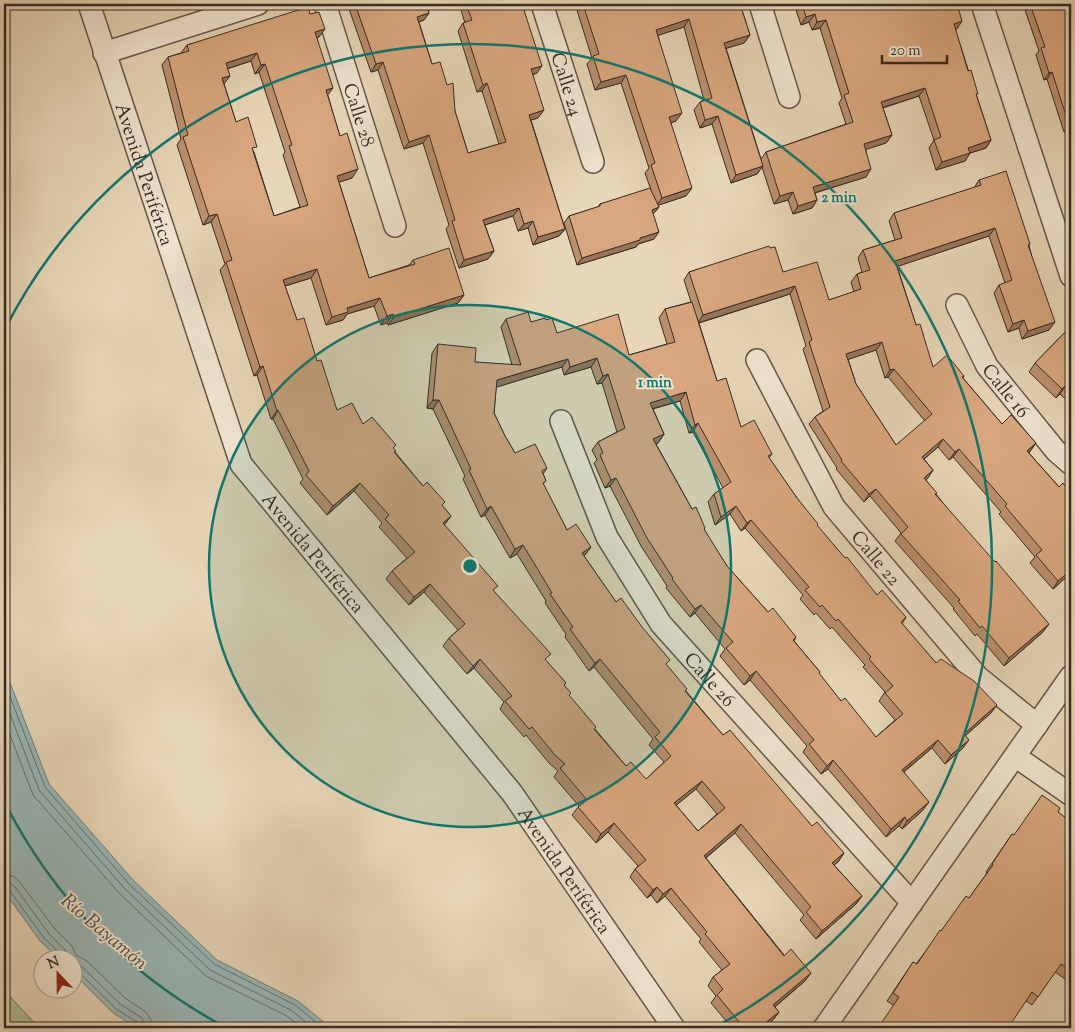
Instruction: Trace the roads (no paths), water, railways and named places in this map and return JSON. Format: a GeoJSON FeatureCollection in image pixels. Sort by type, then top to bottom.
{"type":"FeatureCollection","features":[{"type":"Feature","properties":{"kind":"street","name":"Avenida Periférica"},"geometry":{"type":"LineString","coordinates":[[89,4],[241,464],[512,793],[674,1028]]}},
{"type":"Feature","properties":{"kind":"street"},"geometry":{"type":"LineString","coordinates":[[104,52],[258,4]]}},
{"type":"Feature","properties":{"kind":"street","name":"Calle 28"},"geometry":{"type":"LineString","coordinates":[[325,4],[395,226]]}},
{"type":"Feature","properties":{"kind":"street","name":"Calle 24"},"geometry":{"type":"LineString","coordinates":[[542,4],[593,162]]}},
{"type":"Feature","properties":{"kind":"street"},"geometry":{"type":"LineString","coordinates":[[760,4],[789,97]]}},
{"type":"Feature","properties":{"kind":"street"},"geometry":{"type":"LineString","coordinates":[[982,4],[1071,276]]}},
{"type":"Feature","properties":{"kind":"street","name":"Calle 16"},"geometry":{"type":"LineString","coordinates":[[957,305],[987,366],[1056,451],[1071,464]]}},
{"type":"Feature","properties":{"kind":"street","name":"Calle 22"},"geometry":{"type":"LineString","coordinates":[[757,360],[834,507],[978,677],[1037,725]]}},
{"type":"Feature","properties":{"kind":"street","name":"Calle 26"},"geometry":{"type":"LineString","coordinates":[[562,421],[607,536],[661,624],[912,903]]}},
{"type":"Feature","properties":{"kind":"street"},"geometry":{"type":"LineString","coordinates":[[824,1028],[1071,676]]}},
{"type":"Feature","properties":{"kind":"street"},"geometry":{"type":"LineString","coordinates":[[1015,756],[1071,795]]}},
{"type":"Feature","properties":{"kind":"water","name":"Río Bayamón"},"geometry":{"type":"Polygon","coordinates":[[[4,667],[49,784],[133,880],[217,960],[298,1001],[331,1028],[137,1028],[113,1013],[82,982],[82,950],[50,950],[40,941],[4,891],[4,667]]]}}]}
